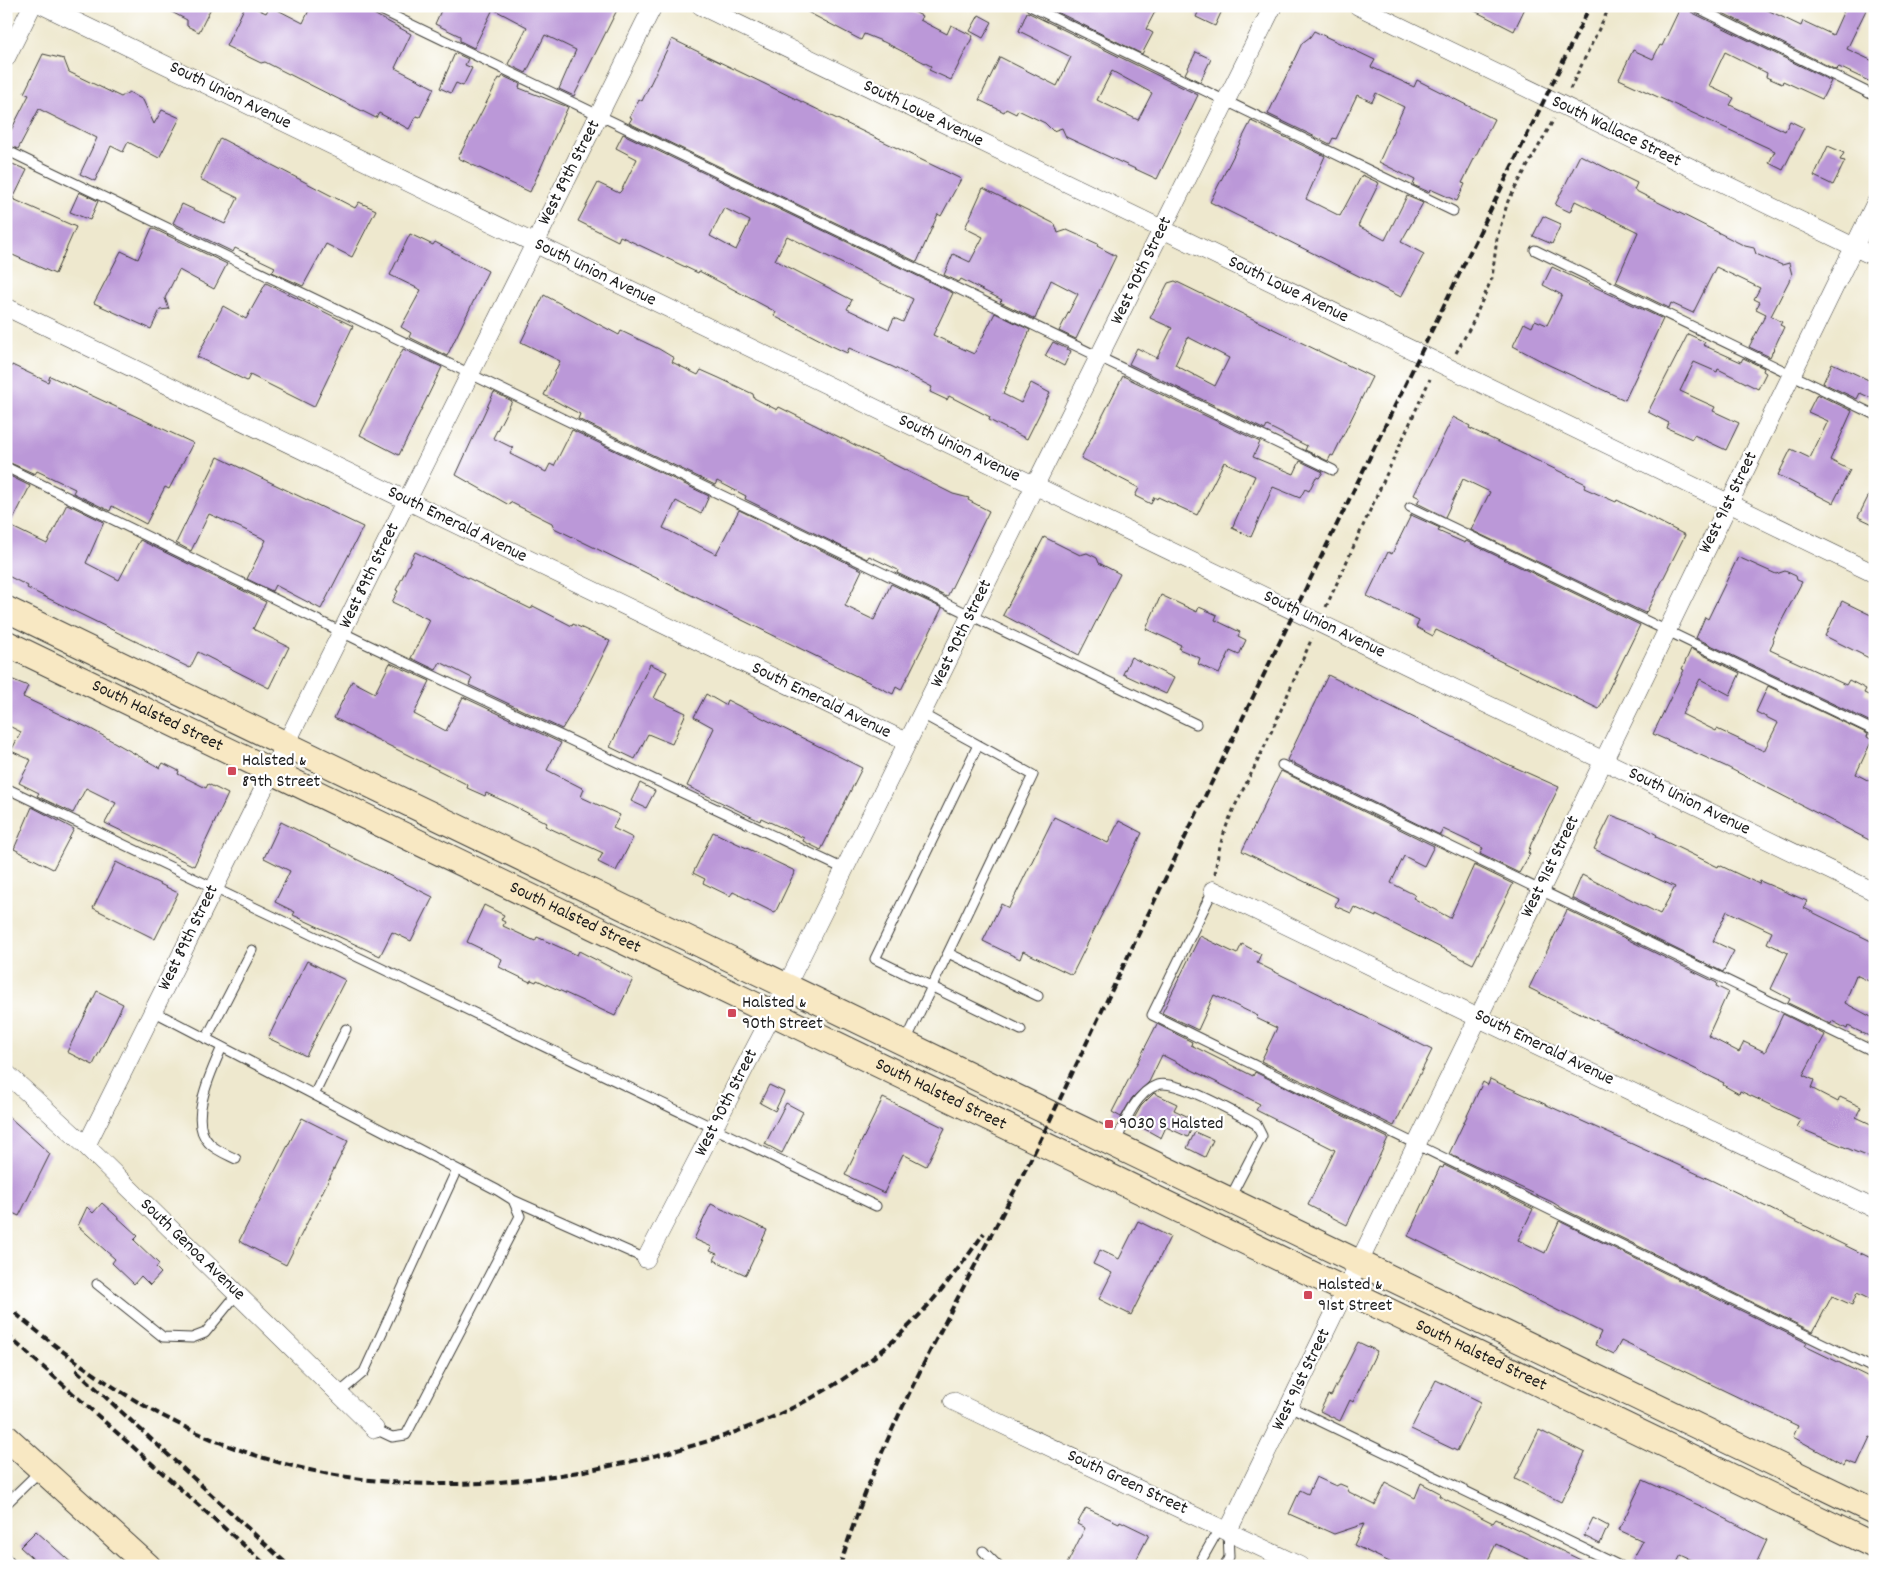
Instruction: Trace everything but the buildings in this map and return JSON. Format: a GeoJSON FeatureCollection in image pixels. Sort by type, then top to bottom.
{"type":"FeatureCollection","features":[{"type":"Feature","properties":{"kind":"main road","name":"South Halsted Street"},"geometry":{"type":"LineString","coordinates":[[6,609],[1875,1512]]}},
{"type":"Feature","properties":{"kind":"main road","name":"South Halsted Street"},"geometry":{"type":"LineString","coordinates":[[6,643],[1875,1546]]}},
{"type":"Feature","properties":{"kind":"main road"},"geometry":{"type":"LineString","coordinates":[[6,1437],[148,1566]]}},
{"type":"Feature","properties":{"kind":"street"},"geometry":{"type":"LineString","coordinates":[[6,58],[32,6]]}},
{"type":"Feature","properties":{"kind":"street","name":"South Union Avenue"},"geometry":{"type":"LineString","coordinates":[[44,6],[1875,892]]}},
{"type":"Feature","properties":{"kind":"street","name":"West 89th Street"},"geometry":{"type":"LineString","coordinates":[[86,1146],[653,6]]}},
{"type":"Feature","properties":{"kind":"street","name":"South Lowe Avenue"},"geometry":{"type":"LineString","coordinates":[[701,6],[1875,574]]}},
{"type":"Feature","properties":{"kind":"street","name":"West 90th Street"},"geometry":{"type":"LineString","coordinates":[[646,1259],[773,1013],[1273,6]]}},
{"type":"Feature","properties":{"kind":"street","name":"South Wallace Street"},"geometry":{"type":"LineString","coordinates":[[1358,6],[1875,257]]}},
{"type":"Feature","properties":{"kind":"street","name":"West 91st Street"},"geometry":{"type":"LineString","coordinates":[[1224,1529],[1289,1406],[1346,1290],[1875,204]]}},
{"type":"Feature","properties":{"kind":"street","name":"South Emerald Avenue"},"geometry":{"type":"LineString","coordinates":[[6,307],[907,742]]}},
{"type":"Feature","properties":{"kind":"street","name":"South Emerald Avenue"},"geometry":{"type":"LineString","coordinates":[[1213,890],[1479,1016],[1875,1209]]}},
{"type":"Feature","properties":{"kind":"street","name":"South Genoa Avenue"},"geometry":{"type":"LineString","coordinates":[[6,1073],[86,1146],[375,1430]]}},
{"type":"Feature","properties":{"kind":"street","name":"South Green Street"},"geometry":{"type":"LineString","coordinates":[[953,1401],[1300,1566]]}},
{"type":"Feature","properties":{"kind":"lane"},"geometry":{"type":"LineString","coordinates":[[373,6],[1333,470]]}},
{"type":"Feature","properties":{"kind":"lane"},"geometry":{"type":"LineString","coordinates":[[1030,6],[1453,212]]}},
{"type":"Feature","properties":{"kind":"lane"},"geometry":{"type":"LineString","coordinates":[[1694,6],[1875,96]]}},
{"type":"Feature","properties":{"kind":"lane"},"geometry":{"type":"LineString","coordinates":[[6,150],[471,372],[1196,724]]}},
{"type":"Feature","properties":{"kind":"lane"},"geometry":{"type":"LineString","coordinates":[[1535,250],[1875,415]]}},
{"type":"Feature","properties":{"kind":"lane"},"geometry":{"type":"LineString","coordinates":[[6,468],[342,632],[844,870]]}},
{"type":"Feature","properties":{"kind":"lane"},"geometry":{"type":"LineString","coordinates":[[1410,506],[1875,731]]}},
{"type":"Feature","properties":{"kind":"lane"},"geometry":{"type":"LineString","coordinates":[[905,1043],[1033,775],[922,714]]}},
{"type":"Feature","properties":{"kind":"lane"},"geometry":{"type":"LineString","coordinates":[[978,745],[875,959],[1021,1030]]}},
{"type":"Feature","properties":{"kind":"lane"},"geometry":{"type":"LineString","coordinates":[[1282,765],[1875,1052]]}},
{"type":"Feature","properties":{"kind":"lane"},"geometry":{"type":"LineString","coordinates":[[6,788],[876,1206]]}},
{"type":"Feature","properties":{"kind":"lane"},"geometry":{"type":"LineString","coordinates":[[1213,890],[1152,1015],[1416,1146],[1875,1369]]}},
{"type":"Feature","properties":{"kind":"lane"},"geometry":{"type":"LineString","coordinates":[[206,1039],[252,950]]}},
{"type":"Feature","properties":{"kind":"lane"},"geometry":{"type":"LineString","coordinates":[[948,954],[1038,996]]}},
{"type":"Feature","properties":{"kind":"lane"},"geometry":{"type":"LineString","coordinates":[[153,1011],[513,1200],[646,1259]]}},
{"type":"Feature","properties":{"kind":"lane"},"geometry":{"type":"LineString","coordinates":[[314,1094],[346,1029]]}},
{"type":"Feature","properties":{"kind":"lane"},"geometry":{"type":"LineString","coordinates":[[222,1047],[210,1074],[202,1102],[201,1127],[208,1143],[236,1159]]}},
{"type":"Feature","properties":{"kind":"lane"},"geometry":{"type":"LineString","coordinates":[[1114,1145],[1134,1106],[1148,1091],[1158,1084],[1176,1085],[1256,1124],[1262,1136],[1229,1200]]}},
{"type":"Feature","properties":{"kind":"lane"},"geometry":{"type":"LineString","coordinates":[[338,1394],[364,1372],[457,1169]]}},
{"type":"Feature","properties":{"kind":"lane"},"geometry":{"type":"LineString","coordinates":[[375,1430],[392,1437],[406,1435],[520,1216],[513,1200]]}},
{"type":"Feature","properties":{"kind":"lane"},"geometry":{"type":"LineString","coordinates":[[97,1284],[163,1337],[192,1338],[205,1333],[237,1294]]}},
{"type":"Feature","properties":{"kind":"lane"},"geometry":{"type":"LineString","coordinates":[[1289,1406],[1620,1566]]}},
{"type":"Feature","properties":{"kind":"lane"},"geometry":{"type":"LineString","coordinates":[[6,1504],[42,1470]]}},
{"type":"Feature","properties":{"kind":"lane"},"geometry":{"type":"LineString","coordinates":[[1198,1566],[1224,1529]]}},
{"type":"Feature","properties":{"kind":"lane"},"geometry":{"type":"LineString","coordinates":[[1224,1529],[1229,1557],[1225,1566]]}},
{"type":"Feature","properties":{"kind":"lane"},"geometry":{"type":"LineString","coordinates":[[983,1551],[998,1566]]}},
{"type":"Feature","properties":{"kind":"lane"},"geometry":{"type":"LineString","coordinates":[[6,1558],[13,1566]]}},
{"type":"Feature","properties":{"kind":"path"},"geometry":{"type":"LineString","coordinates":[[1213,890],[1216,858],[1228,818],[1260,754],[1319,623],[1442,365],[1472,324],[1492,278],[1497,238],[1508,202],[1562,105],[1610,6]]}},
{"type":"Feature","properties":{"kind":"railway"},"geometry":{"type":"LineString","coordinates":[[840,1566],[860,1507],[909,1393],[1024,1173],[1251,700],[1590,6]]}},
{"type":"Feature","properties":{"kind":"railway"},"geometry":{"type":"LineString","coordinates":[[15,1313],[87,1369],[137,1402],[219,1442],[270,1460],[322,1473],[375,1481],[428,1484],[481,1483],[535,1478],[588,1470],[671,1452],[756,1424],[810,1399],[862,1366],[897,1337],[929,1305],[984,1233]]}},
{"type":"Feature","properties":{"kind":"railway"},"geometry":{"type":"LineString","coordinates":[[6,1334],[267,1566]]}},
{"type":"Feature","properties":{"kind":"railway"},"geometry":{"type":"LineString","coordinates":[[76,1370],[289,1566]]}},
{"type":"Feature","properties":{"kind":"place","name":"Halsted & 89th Street"},"geometry":{"type":"Point","coordinates":[232,771]}},
{"type":"Feature","properties":{"kind":"place","name":"Halsted & 90th Street"},"geometry":{"type":"Point","coordinates":[732,1013]}},
{"type":"Feature","properties":{"kind":"place","name":"9030 S Halsted"},"geometry":{"type":"Point","coordinates":[1109,1124]}},
{"type":"Feature","properties":{"kind":"place","name":"Halsted & 91st Street"},"geometry":{"type":"Point","coordinates":[1308,1295]}}]}
